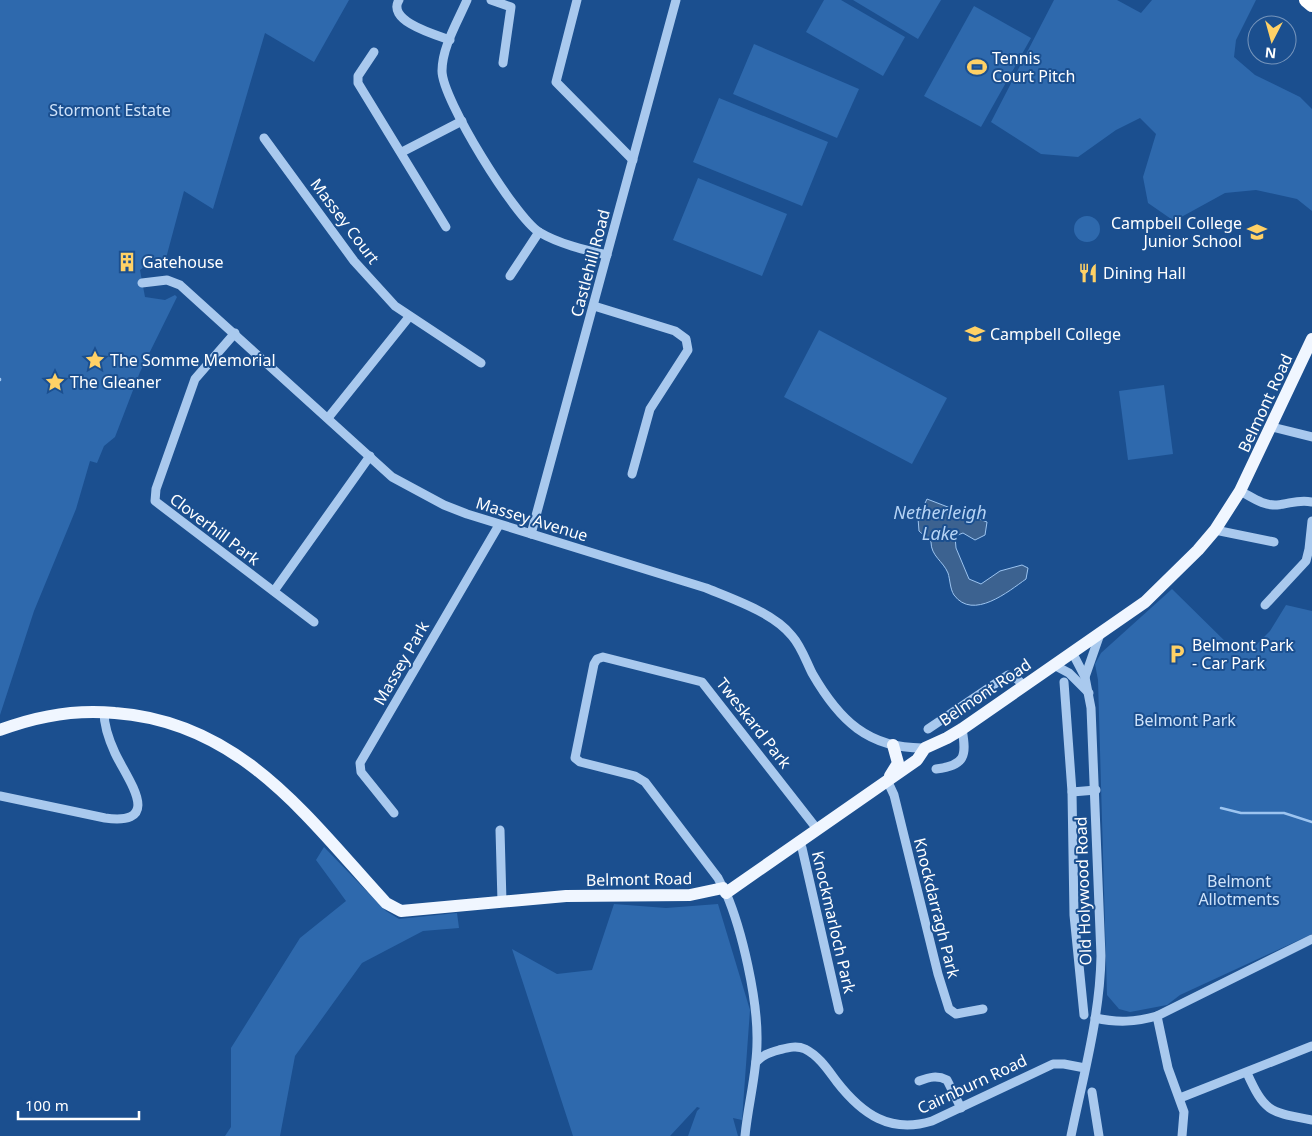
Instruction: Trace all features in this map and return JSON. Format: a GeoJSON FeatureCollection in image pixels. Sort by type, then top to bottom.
{"type":"FeatureCollection","features":[{"type":"Feature","properties":{"kind":"highway"},"geometry":{"type":"LineString","coordinates":[[1306,0],[1312,5]]}},
{"type":"Feature","properties":{"kind":"main road","name":"Belmont Road"},"geometry":{"type":"LineString","coordinates":[[0,730],[39,718],[64,713],[104,712],[135,714],[164,720],[187,728],[225,746],[246,760],[285,796],[386,903],[393,908],[414,911],[572,896],[690,896],[724,890],[917,760],[926,748],[962,729],[1145,602],[1215,530],[1240,491],[1311,344]]}},
{"type":"Feature","properties":{"kind":"main road"},"geometry":{"type":"LineString","coordinates":[[887,780],[898,763],[893,745]]}},
{"type":"Feature","properties":{"kind":"street"},"geometry":{"type":"LineString","coordinates":[[399,0],[396,5],[402,18],[417,27],[450,40]]}},
{"type":"Feature","properties":{"kind":"street"},"geometry":{"type":"LineString","coordinates":[[467,0],[450,40],[442,70],[444,86],[462,121],[488,168],[530,224],[539,232],[575,246],[607,255]]}},
{"type":"Feature","properties":{"kind":"street"},"geometry":{"type":"LineString","coordinates":[[492,0],[511,7],[503,63]]}},
{"type":"Feature","properties":{"kind":"street"},"geometry":{"type":"LineString","coordinates":[[577,0],[556,82],[633,160]]}},
{"type":"Feature","properties":{"kind":"street","name":"Castlehill Road"},"geometry":{"type":"LineString","coordinates":[[531,534],[676,0]]}},
{"type":"Feature","properties":{"kind":"street"},"geometry":{"type":"LineString","coordinates":[[374,52],[358,76],[358,83],[402,152],[446,227]]}},
{"type":"Feature","properties":{"kind":"street"},"geometry":{"type":"LineString","coordinates":[[402,152],[462,121]]}},
{"type":"Feature","properties":{"kind":"street","name":"Massey Court"},"geometry":{"type":"LineString","coordinates":[[264,138],[354,261],[395,306],[481,363]]}},
{"type":"Feature","properties":{"kind":"street"},"geometry":{"type":"LineString","coordinates":[[510,276],[539,232]]}},
{"type":"Feature","properties":{"kind":"street","name":"Massey Avenue"},"geometry":{"type":"LineString","coordinates":[[142,283],[161,280],[174,282],[235,334],[392,477],[444,505],[499,525],[706,588],[741,602],[775,622],[793,636],[830,702],[847,721],[864,734],[893,745],[926,748]]}},
{"type":"Feature","properties":{"kind":"street"},"geometry":{"type":"LineString","coordinates":[[594,306],[675,331],[683,335],[688,343],[686,356],[650,409],[632,474]]}},
{"type":"Feature","properties":{"kind":"street"},"geometry":{"type":"LineString","coordinates":[[328,418],[409,317]]}},
{"type":"Feature","properties":{"kind":"street","name":"Cloverhill Park"},"geometry":{"type":"LineString","coordinates":[[235,334],[195,379],[156,489],[155,501],[314,622]]}},
{"type":"Feature","properties":{"kind":"street"},"geometry":{"type":"LineString","coordinates":[[1272,427],[1312,437]]}},
{"type":"Feature","properties":{"kind":"street"},"geometry":{"type":"LineString","coordinates":[[274,591],[370,456]]}},
{"type":"Feature","properties":{"kind":"street"},"geometry":{"type":"LineString","coordinates":[[1240,491],[1264,504],[1278,505],[1294,500],[1312,502]]}},
{"type":"Feature","properties":{"kind":"street"},"geometry":{"type":"LineString","coordinates":[[1265,605],[1306,560],[1310,550],[1312,521]]}},
{"type":"Feature","properties":{"kind":"street","name":"Massey Park"},"geometry":{"type":"LineString","coordinates":[[394,813],[361,772],[360,763],[499,525]]}},
{"type":"Feature","properties":{"kind":"street"},"geometry":{"type":"LineString","coordinates":[[1215,530],[1274,542]]}},
{"type":"Feature","properties":{"kind":"street"},"geometry":{"type":"LineString","coordinates":[[1085,678],[1100,634]]}},
{"type":"Feature","properties":{"kind":"street","name":"Old Holywood Road"},"geometry":{"type":"LineString","coordinates":[[1071,1136],[1100,992],[1101,956],[1096,790],[1089,693],[1085,678],[1072,652]]}},
{"type":"Feature","properties":{"kind":"street","name":"Tweskard Park"},"geometry":{"type":"LineString","coordinates":[[724,890],[718,878],[644,782],[635,776],[580,762],[575,758],[594,664],[597,658],[603,657],[702,682],[817,828]]}},
{"type":"Feature","properties":{"kind":"street"},"geometry":{"type":"LineString","coordinates":[[1054,665],[1069,673],[1089,693]]}},
{"type":"Feature","properties":{"kind":"street"},"geometry":{"type":"LineString","coordinates":[[928,729],[1008,675],[1015,677],[1024,686]]}},
{"type":"Feature","properties":{"kind":"street","name":"Old Holywood Road"},"geometry":{"type":"LineString","coordinates":[[1064,682],[1072,792],[1074,915],[1084,1015]]}},
{"type":"Feature","properties":{"kind":"street"},"geometry":{"type":"LineString","coordinates":[[0,796],[105,818],[119,820],[132,816],[137,810],[138,797],[110,742],[105,726],[104,712]]}},
{"type":"Feature","properties":{"kind":"street"},"geometry":{"type":"LineString","coordinates":[[936,769],[956,765],[963,758],[965,746],[962,729]]}},
{"type":"Feature","properties":{"kind":"street","name":"Knockdarragh Park"},"geometry":{"type":"LineString","coordinates":[[887,780],[894,795],[938,974],[949,1009],[956,1014],[983,1009]]}},
{"type":"Feature","properties":{"kind":"street"},"geometry":{"type":"LineString","coordinates":[[1072,792],[1096,790]]}},
{"type":"Feature","properties":{"kind":"street"},"geometry":{"type":"LineString","coordinates":[[500,830],[502,902]]}},
{"type":"Feature","properties":{"kind":"street","name":"Knockmarloch Park"},"geometry":{"type":"LineString","coordinates":[[798,841],[802,848],[839,1010]]}},
{"type":"Feature","properties":{"kind":"street"},"geometry":{"type":"LineString","coordinates":[[724,890],[750,979],[757,1026],[756,1062],[745,1136]]}},
{"type":"Feature","properties":{"kind":"street"},"geometry":{"type":"LineString","coordinates":[[1095,1018],[1118,1022],[1135,1022],[1157,1016],[1312,939]]}},
{"type":"Feature","properties":{"kind":"street"},"geometry":{"type":"LineString","coordinates":[[1082,991],[1100,992]]}},
{"type":"Feature","properties":{"kind":"street"},"geometry":{"type":"LineString","coordinates":[[1157,1016],[1168,1068],[1184,1112],[1182,1136]]}},
{"type":"Feature","properties":{"kind":"street","name":"Cairnburn Road"},"geometry":{"type":"LineString","coordinates":[[756,1062],[763,1054],[792,1046],[804,1049],[818,1058],[860,1106],[898,1131],[917,1126],[960,1108],[1053,1064],[1085,1068]]}},
{"type":"Feature","properties":{"kind":"street"},"geometry":{"type":"LineString","coordinates":[[1180,1098],[1312,1046]]}},
{"type":"Feature","properties":{"kind":"street"},"geometry":{"type":"LineString","coordinates":[[1247,1073],[1262,1103],[1274,1112],[1312,1120]]}},
{"type":"Feature","properties":{"kind":"street"},"geometry":{"type":"LineString","coordinates":[[919,1081],[930,1077],[939,1077],[947,1080],[960,1108]]}},
{"type":"Feature","properties":{"kind":"street"},"geometry":{"type":"LineString","coordinates":[[1092,1092],[1099,1136]]}},
{"type":"Feature","properties":{"kind":"green space","name":"Stormont Estate"},"geometry":{"type":"Polygon","coordinates":[[[0,0],[349,0],[314,62],[265,33],[213,209],[184,191],[165,262],[152,261],[140,270],[145,297],[165,300],[175,295],[177,297],[140,372],[115,437],[104,446],[97,463],[90,461],[76,509],[34,611],[0,715],[0,0]]]}},
{"type":"Feature","properties":{"kind":"green space"},"geometry":{"type":"Polygon","coordinates":[[[824,0],[841,0],[905,37],[883,76],[806,32],[824,0]]]}},
{"type":"Feature","properties":{"kind":"green space"},"geometry":{"type":"Polygon","coordinates":[[[853,0],[941,0],[918,39],[853,0]]]}},
{"type":"Feature","properties":{"kind":"green space"},"geometry":{"type":"Polygon","coordinates":[[[1054,0],[1117,0],[1141,13],[1152,0],[1256,0],[1236,40],[1234,57],[1255,75],[1300,97],[1312,109],[1312,211],[1297,199],[1256,190],[1225,193],[1174,221],[1148,203],[1143,177],[1156,134],[1140,118],[1116,130],[1078,157],[1041,154],[991,122],[1054,0]]]}},
{"type":"Feature","properties":{"kind":"green space","name":"Tennis Court Pitch"},"geometry":{"type":"Polygon","coordinates":[[[974,6],[1031,38],[981,127],[924,96],[974,6]]]}},
{"type":"Feature","properties":{"kind":"green space"},"geometry":{"type":"Polygon","coordinates":[[[754,44],[859,89],[837,138],[733,94],[754,44]]]}},
{"type":"Feature","properties":{"kind":"green space"},"geometry":{"type":"Polygon","coordinates":[[[719,98],[828,142],[802,206],[693,162],[719,98]]]}},
{"type":"Feature","properties":{"kind":"green space"},"geometry":{"type":"Polygon","coordinates":[[[698,178],[787,214],[762,276],[673,240],[698,178]]]}},
{"type":"Feature","properties":{"kind":"green space"},"geometry":{"type":"Polygon","coordinates":[[[1087,216],[1096,220],[1100,229],[1096,238],[1087,242],[1078,238],[1074,229],[1078,220],[1087,216]]]}},
{"type":"Feature","properties":{"kind":"green space"},"geometry":{"type":"Polygon","coordinates":[[[819,330],[947,398],[912,464],[784,397],[819,330]]]}},
{"type":"Feature","properties":{"kind":"green space"},"geometry":{"type":"Polygon","coordinates":[[[1164,385],[1173,454],[1128,460],[1119,391],[1164,385]]]}},
{"type":"Feature","properties":{"kind":"green space","name":"Belmont Park"},"geometry":{"type":"Polygon","coordinates":[[[1172,589],[1235,651],[1254,647],[1270,631],[1286,605],[1312,611],[1312,934],[1180,995],[1167,1005],[1130,1012],[1119,1009],[1107,995],[1098,680],[1095,664],[1101,653],[1172,589]]]}},
{"type":"Feature","properties":{"kind":"green space"},"geometry":{"type":"Polygon","coordinates":[[[324,847],[386,911],[399,919],[457,913],[459,928],[423,931],[362,963],[295,1056],[280,1136],[225,1136],[231,1127],[231,1048],[300,938],[346,901],[316,860],[324,847]]]}},
{"type":"Feature","properties":{"kind":"green space"},"geometry":{"type":"Polygon","coordinates":[[[614,904],[666,908],[718,904],[750,1010],[742,1120],[733,1118],[738,1136],[688,1136],[697,1111],[700,1108],[697,1107],[670,1136],[573,1136],[512,949],[557,974],[592,970],[614,904]]]}},
{"type":"Feature","properties":{"kind":"water","name":"Netherleigh Lake"},"geometry":{"type":"Polygon","coordinates":[[[927,499],[987,522],[985,535],[975,540],[963,533],[955,536],[956,548],[969,579],[981,584],[1000,571],[1022,565],[1028,568],[1026,579],[1001,596],[981,605],[971,605],[962,602],[954,595],[948,573],[935,555],[931,542],[919,531],[918,518],[927,499]]]}},
{"type":"Feature","properties":{"kind":"waterway"},"geometry":{"type":"LineString","coordinates":[[1221,808],[1241,813],[1284,813],[1312,822]]}},
{"type":"Feature","properties":{"kind":"place","name":"Tennis Court Pitch"},"geometry":{"type":"Point","coordinates":[977,67]}},
{"type":"Feature","properties":{"kind":"place","name":"Campbell College Junior School"},"geometry":{"type":"Point","coordinates":[1257,232]}},
{"type":"Feature","properties":{"kind":"place","name":"Gatehouse"},"geometry":{"type":"Point","coordinates":[127,262]}},
{"type":"Feature","properties":{"kind":"place","name":"Dining Hall"},"geometry":{"type":"Point","coordinates":[1088,273]}},
{"type":"Feature","properties":{"kind":"place","name":"Campbell College"},"geometry":{"type":"Point","coordinates":[975,334]}},
{"type":"Feature","properties":{"kind":"place","name":"The Somme Memorial"},"geometry":{"type":"Point","coordinates":[95,360]}},
{"type":"Feature","properties":{"kind":"place","name":"The Gleaner"},"geometry":{"type":"Point","coordinates":[55,382]}},
{"type":"Feature","properties":{"kind":"place","name":"Belmont Park - Car Park"},"geometry":{"type":"Point","coordinates":[1177,654]}},
{"type":"Feature","properties":{"kind":"park label","name":"Belmont Allotments"},"geometry":{"type":"Point","coordinates":[1239,890]}}]}
